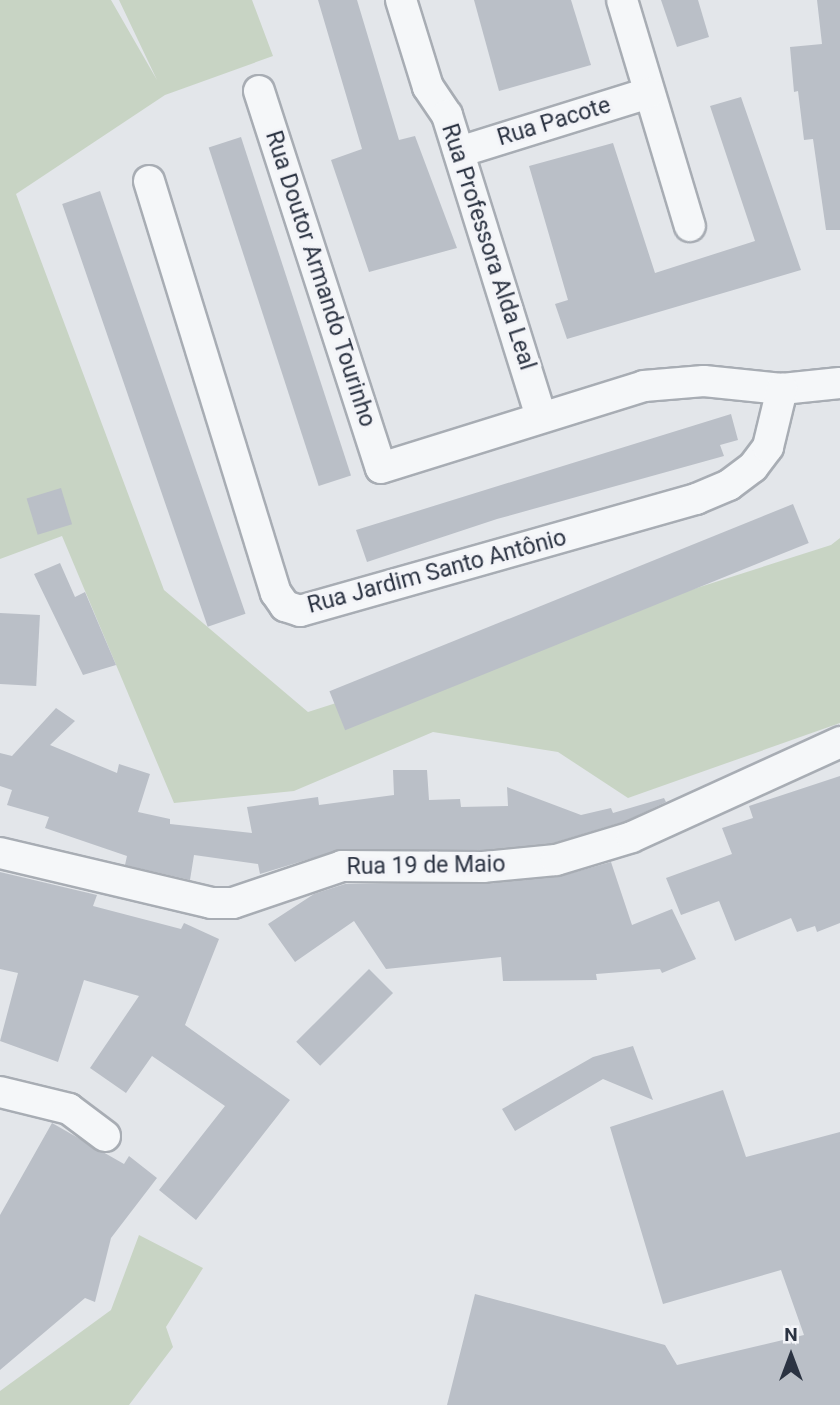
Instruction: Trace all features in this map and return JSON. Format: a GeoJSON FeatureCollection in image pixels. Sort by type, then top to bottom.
{"type":"FeatureCollection","features":[{"type":"Feature","properties":{"kind":"street","name":"Rua Professora Alda Leal"},"geometry":{"type":"LineString","coordinates":[[401,0],[428,87],[447,115],[541,417]]}},
{"type":"Feature","properties":{"kind":"street"},"geometry":{"type":"LineString","coordinates":[[622,0],[690,226]]}},
{"type":"Feature","properties":{"kind":"street","name":"Rua Doutor Armando Tourinho"},"geometry":{"type":"LineString","coordinates":[[259,91],[381,468],[541,417]]}},
{"type":"Feature","properties":{"kind":"street","name":"Rua Pacote"},"geometry":{"type":"LineString","coordinates":[[458,152],[649,93]]}},
{"type":"Feature","properties":{"kind":"street","name":"Rua Jardim Santo Antônio"},"geometry":{"type":"LineString","coordinates":[[149,181],[276,593],[285,606],[300,611],[591,529],[729,485],[753,467],[768,447],[782,389]]}},
{"type":"Feature","properties":{"kind":"street"},"geometry":{"type":"LineString","coordinates":[[541,417],[675,381],[782,389],[840,383]]}},
{"type":"Feature","properties":{"kind":"street","name":"Rua 19 de Maio"},"geometry":{"type":"LineString","coordinates":[[0,853],[211,903],[233,903],[342,866],[483,867],[556,860],[632,837],[840,742]]}},
{"type":"Feature","properties":{"kind":"street"},"geometry":{"type":"LineString","coordinates":[[0,1093],[69,1109],[105,1136]]}},
{"type":"Feature","properties":{"kind":"green space"},"geometry":{"type":"Polygon","coordinates":[[[0,0],[111,0],[157,80],[119,0],[252,0],[273,56],[165,95],[16,194],[164,590],[308,712],[831,545],[840,538],[840,723],[628,798],[558,752],[433,732],[294,791],[174,803],[62,536],[0,559],[0,0]]]}},
{"type":"Feature","properties":{"kind":"green space"},"geometry":{"type":"Polygon","coordinates":[[[139,1235],[203,1268],[166,1327],[173,1347],[129,1405],[0,1405],[0,1391],[111,1310],[139,1235]]]}},
{"type":"Feature","properties":{"kind":"building"},"geometry":{"type":"Polygon","coordinates":[[[318,0],[357,0],[399,140],[415,136],[457,248],[369,272],[331,160],[362,149],[318,0]]]}},
{"type":"Feature","properties":{"kind":"building"},"geometry":{"type":"Polygon","coordinates":[[[474,0],[571,0],[591,65],[499,91],[474,0]]]}},
{"type":"Feature","properties":{"kind":"building"},"geometry":{"type":"Polygon","coordinates":[[[661,0],[698,0],[709,37],[677,47],[661,0]]]}},
{"type":"Feature","properties":{"kind":"building"},"geometry":{"type":"Polygon","coordinates":[[[817,0],[840,0],[840,230],[826,230],[813,139],[804,140],[798,91],[794,92],[790,47],[822,44],[817,0]]]}},
{"type":"Feature","properties":{"kind":"building"},"geometry":{"type":"Polygon","coordinates":[[[741,97],[801,270],[567,339],[555,304],[568,300],[529,166],[613,143],[655,273],[755,241],[710,106],[741,97]]]}},
{"type":"Feature","properties":{"kind":"building"},"geometry":{"type":"Polygon","coordinates":[[[241,137],[351,476],[319,486],[209,148],[241,137]]]}},
{"type":"Feature","properties":{"kind":"building"},"geometry":{"type":"Polygon","coordinates":[[[100,191],[246,614],[208,627],[62,204],[100,191]]]}},
{"type":"Feature","properties":{"kind":"building"},"geometry":{"type":"Polygon","coordinates":[[[731,414],[738,440],[720,445],[724,456],[497,519],[367,562],[356,530],[731,414]]]}},
{"type":"Feature","properties":{"kind":"building"},"geometry":{"type":"Polygon","coordinates":[[[61,488],[72,524],[38,535],[27,499],[61,488]]]}},
{"type":"Feature","properties":{"kind":"building"},"geometry":{"type":"Polygon","coordinates":[[[793,504],[809,543],[345,730],[329,691],[793,504]]]}},
{"type":"Feature","properties":{"kind":"building"},"geometry":{"type":"Polygon","coordinates":[[[60,563],[75,597],[85,592],[116,665],[83,675],[34,574],[60,563]]]}},
{"type":"Feature","properties":{"kind":"building"},"geometry":{"type":"Polygon","coordinates":[[[0,613],[40,615],[36,686],[0,684],[0,613]]]}},
{"type":"Feature","properties":{"kind":"building"},"geometry":{"type":"Polygon","coordinates":[[[56,708],[75,721],[50,745],[117,773],[119,764],[150,774],[138,812],[170,819],[170,824],[252,833],[247,807],[318,797],[319,805],[394,795],[393,770],[427,770],[429,800],[460,799],[461,807],[508,806],[507,787],[581,815],[611,808],[613,813],[664,798],[666,802],[626,821],[553,843],[482,850],[342,849],[260,874],[258,864],[194,855],[190,880],[125,865],[127,856],[45,828],[49,817],[7,805],[12,790],[0,786],[0,753],[12,756],[56,708]]]}},
{"type":"Feature","properties":{"kind":"building"},"geometry":{"type":"Polygon","coordinates":[[[840,776],[840,923],[817,932],[815,926],[797,932],[791,918],[735,941],[719,901],[681,915],[666,878],[732,854],[722,828],[753,818],[749,806],[840,776]]]}},
{"type":"Feature","properties":{"kind":"building"},"geometry":{"type":"Polygon","coordinates":[[[611,862],[632,925],[672,909],[696,959],[662,973],[660,969],[596,974],[597,980],[503,981],[501,957],[386,969],[354,921],[295,962],[268,924],[314,894],[345,884],[485,884],[558,877],[611,862]]]}},
{"type":"Feature","properties":{"kind":"building"},"geometry":{"type":"Polygon","coordinates":[[[0,872],[97,895],[93,906],[181,929],[184,923],[219,939],[185,1025],[290,1100],[196,1220],[159,1190],[225,1106],[152,1056],[126,1093],[90,1068],[139,996],[84,980],[58,1062],[0,1041],[18,973],[0,969],[0,872]]]}},
{"type":"Feature","properties":{"kind":"building"},"geometry":{"type":"Polygon","coordinates":[[[369,969],[393,993],[320,1066],[296,1042],[369,969]]]}},
{"type":"Feature","properties":{"kind":"building"},"geometry":{"type":"Polygon","coordinates":[[[633,1046],[653,1100],[603,1079],[515,1131],[502,1109],[593,1057],[633,1046]]]}},
{"type":"Feature","properties":{"kind":"building"},"geometry":{"type":"Polygon","coordinates":[[[723,1090],[746,1157],[840,1132],[840,1405],[447,1405],[475,1294],[665,1345],[677,1365],[804,1335],[781,1270],[663,1304],[610,1127],[723,1090]]]}},
{"type":"Feature","properties":{"kind":"building"},"geometry":{"type":"Polygon","coordinates":[[[52,1123],[124,1164],[129,1156],[157,1178],[111,1238],[95,1302],[85,1298],[0,1370],[0,1215],[52,1123]]]}}]}
